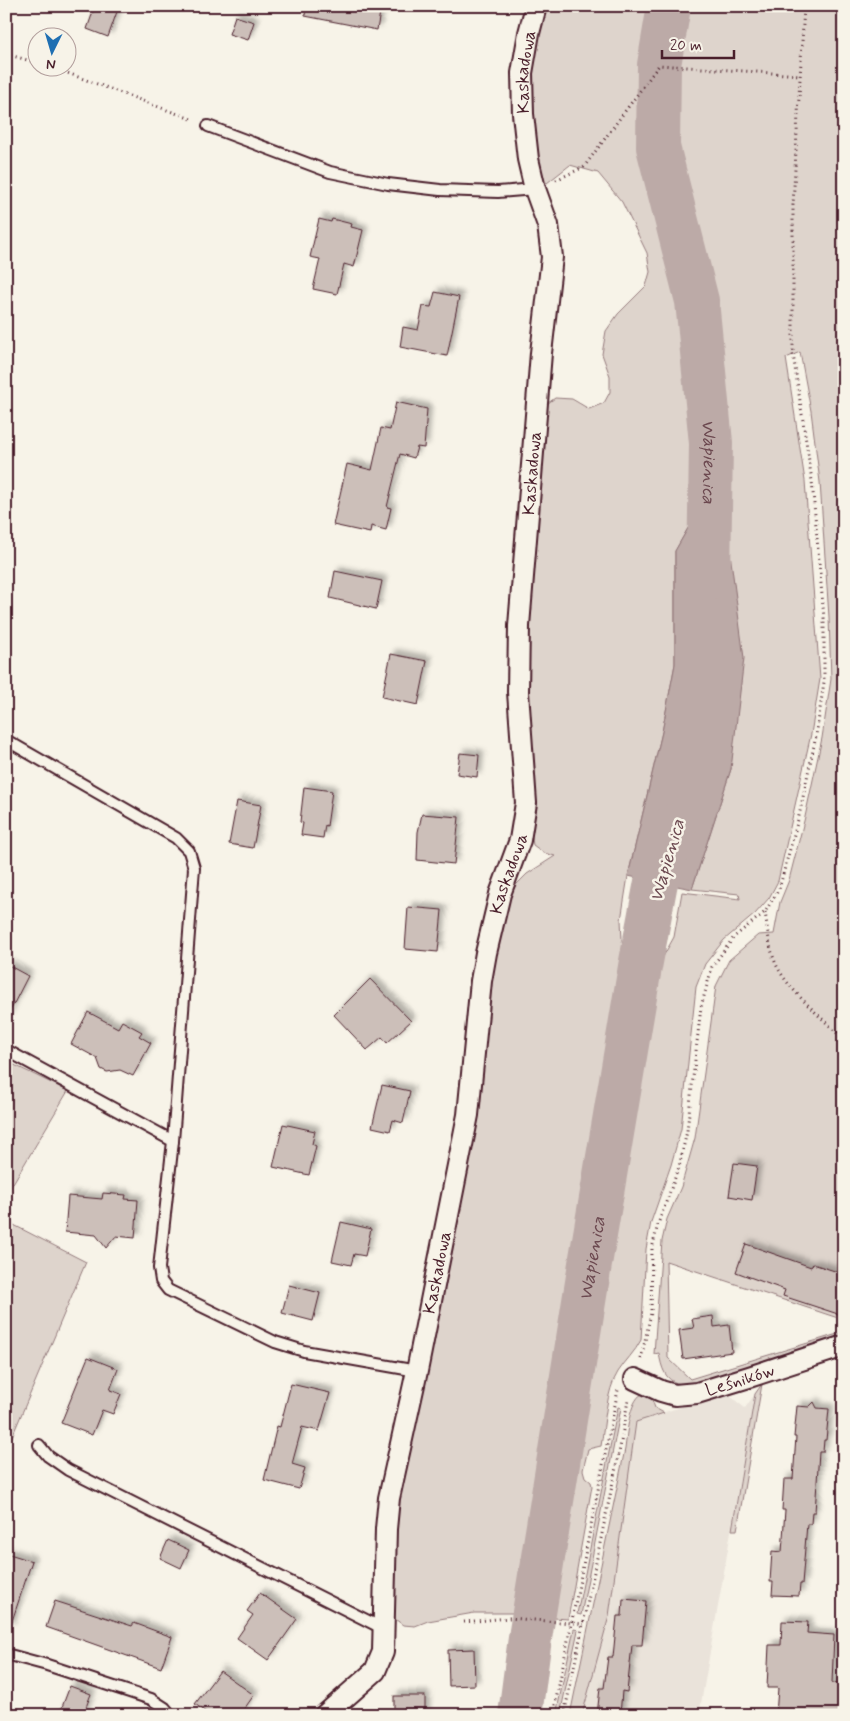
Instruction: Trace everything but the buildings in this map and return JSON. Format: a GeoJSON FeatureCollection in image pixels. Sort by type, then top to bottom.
{"type":"FeatureCollection","features":[{"type":"Feature","properties":{"kind":"street","name":"Kaskadowa"},"geometry":{"type":"LineString","coordinates":[[325,1715],[375,1671],[383,1652],[388,1506],[468,1115],[481,981],[486,953],[500,894],[520,840],[526,803],[518,692],[519,626],[541,353],[552,256],[548,225],[535,189],[528,159],[523,114],[522,73],[536,6]]}},
{"type":"Feature","properties":{"kind":"street","name":"Leśników"},"geometry":{"type":"LineString","coordinates":[[634,1379],[675,1395],[697,1393],[844,1346]]}},
{"type":"Feature","properties":{"kind":"lane"},"geometry":{"type":"LineString","coordinates":[[208,126],[330,172],[388,184],[440,190],[498,192],[518,192],[535,189]]}},
{"type":"Feature","properties":{"kind":"lane"},"geometry":{"type":"LineString","coordinates":[[6,740],[176,838],[188,850],[194,868],[173,1141],[159,1268],[161,1281],[168,1290],[275,1342],[304,1351],[417,1371]]}},
{"type":"Feature","properties":{"kind":"lane"},"geometry":{"type":"LineString","coordinates":[[6,1050],[173,1141]]}},
{"type":"Feature","properties":{"kind":"lane"},"geometry":{"type":"LineString","coordinates":[[39,1444],[48,1456],[68,1470],[384,1628]]}},
{"type":"Feature","properties":{"kind":"lane"},"geometry":{"type":"LineString","coordinates":[[6,1654],[47,1665],[151,1699],[165,1708],[171,1715]]}},
{"type":"Feature","properties":{"kind":"path"},"geometry":{"type":"LineString","coordinates":[[564,1715],[620,1448],[626,1405],[642,1358],[651,1313],[652,1249],[658,1224],[679,1167],[687,1131],[701,1007],[712,967],[734,936],[765,912],[779,889],[799,816],[816,736],[824,682],[824,618],[812,481],[793,354],[793,205],[804,6]]}},
{"type":"Feature","properties":{"kind":"path"},"geometry":{"type":"LineString","coordinates":[[6,54],[28,60]]}},
{"type":"Feature","properties":{"kind":"path"},"geometry":{"type":"LineString","coordinates":[[535,189],[584,167],[659,64],[800,75]]}},
{"type":"Feature","properties":{"kind":"path"},"geometry":{"type":"LineString","coordinates":[[78,77],[208,126]]}},
{"type":"Feature","properties":{"kind":"path"},"geometry":{"type":"LineString","coordinates":[[765,912],[769,940],[777,968],[790,986],[844,1040]]}},
{"type":"Feature","properties":{"kind":"path"},"geometry":{"type":"LineString","coordinates":[[553,1715],[616,1392],[634,1379]]}},
{"type":"Feature","properties":{"kind":"path"},"geometry":{"type":"LineString","coordinates":[[464,1622],[500,1618],[584,1624]]}},
{"type":"Feature","properties":{"kind":"shaded area"},"geometry":{"type":"Polygon","coordinates":[[[541,6],[655,6],[648,63],[647,148],[681,301],[695,443],[695,516],[675,551],[675,664],[662,732],[628,876],[621,920],[622,940],[628,971],[602,1121],[528,1613],[474,1613],[428,1621],[415,1626],[403,1625],[395,1619],[391,1609],[392,1530],[501,922],[516,885],[527,874],[555,856],[544,853],[533,845],[524,657],[544,406],[555,398],[572,399],[589,409],[604,403],[610,392],[610,376],[602,354],[606,331],[618,314],[646,286],[650,272],[647,253],[622,202],[598,173],[570,165],[547,183],[538,180],[528,80],[541,6]]]}},
{"type":"Feature","properties":{"kind":"shaded area"},"geometry":{"type":"Polygon","coordinates":[[[683,6],[844,6],[844,1320],[666,1261],[668,1358],[690,1379],[844,1332],[844,1338],[706,1384],[687,1385],[674,1382],[664,1372],[659,1353],[654,1354],[662,1241],[667,1219],[681,1187],[695,1138],[716,986],[729,960],[758,935],[774,934],[780,902],[789,880],[805,817],[822,738],[831,679],[820,482],[811,411],[800,352],[786,358],[805,481],[820,679],[811,734],[778,881],[769,898],[755,914],[724,940],[705,964],[696,987],[681,1129],[671,1165],[651,1222],[646,1249],[641,1340],[614,1380],[606,1408],[601,1446],[588,1449],[583,1470],[585,1477],[591,1482],[592,1486],[568,1619],[541,1617],[653,975],[674,937],[682,892],[740,899],[739,894],[692,889],[731,769],[730,553],[716,519],[723,442],[710,297],[670,137],[683,6]]]}},
{"type":"Feature","properties":{"kind":"shaded area"},"geometry":{"type":"Polygon","coordinates":[[[6,1061],[68,1091],[6,1195],[6,1061]]]}},
{"type":"Feature","properties":{"kind":"shaded area"},"geometry":{"type":"Polygon","coordinates":[[[6,1221],[86,1262],[11,1439],[6,1436],[6,1221]]]}},
{"type":"Feature","properties":{"kind":"shaded area"},"geometry":{"type":"Polygon","coordinates":[[[762,1384],[737,1530],[732,1530],[755,1394],[762,1384]]]}},
{"type":"Feature","properties":{"kind":"shaded area"},"geometry":{"type":"Polygon","coordinates":[[[726,1393],[745,1408],[755,1394],[699,1715],[582,1715],[609,1616],[636,1421],[726,1393]]]}},
{"type":"Feature","properties":{"kind":"shaded area"},"geometry":{"type":"Polygon","coordinates":[[[642,1394],[651,1397],[655,1408],[664,1413],[636,1422],[609,1616],[582,1715],[570,1715],[625,1449],[629,1418],[634,1403],[642,1394]]]}},
{"type":"Feature","properties":{"kind":"shaded area"},"geometry":{"type":"Polygon","coordinates":[[[618,1407],[621,1408],[581,1615],[577,1614],[618,1407]]]}},
{"type":"Feature","properties":{"kind":"shaded area"},"geometry":{"type":"Polygon","coordinates":[[[574,1629],[578,1630],[560,1715],[556,1715],[574,1629]]]}},
{"type":"Feature","properties":{"kind":"water"},"geometry":{"type":"Polygon","coordinates":[[[695,516],[716,519],[730,553],[744,658],[731,769],[692,889],[628,876],[662,732],[675,664],[675,551],[695,516]]]}},
{"type":"Feature","properties":{"kind":"waterway","name":"Wapienica"},"geometry":{"type":"LineString","coordinates":[[669,6],[659,65],[658,147],[697,301],[711,443],[709,579]]}},
{"type":"Feature","properties":{"kind":"waterway","name":"Wapienica"},"geometry":{"type":"LineString","coordinates":[[520,1715],[530,1638],[640,967],[656,882],[675,825]]}}]}
